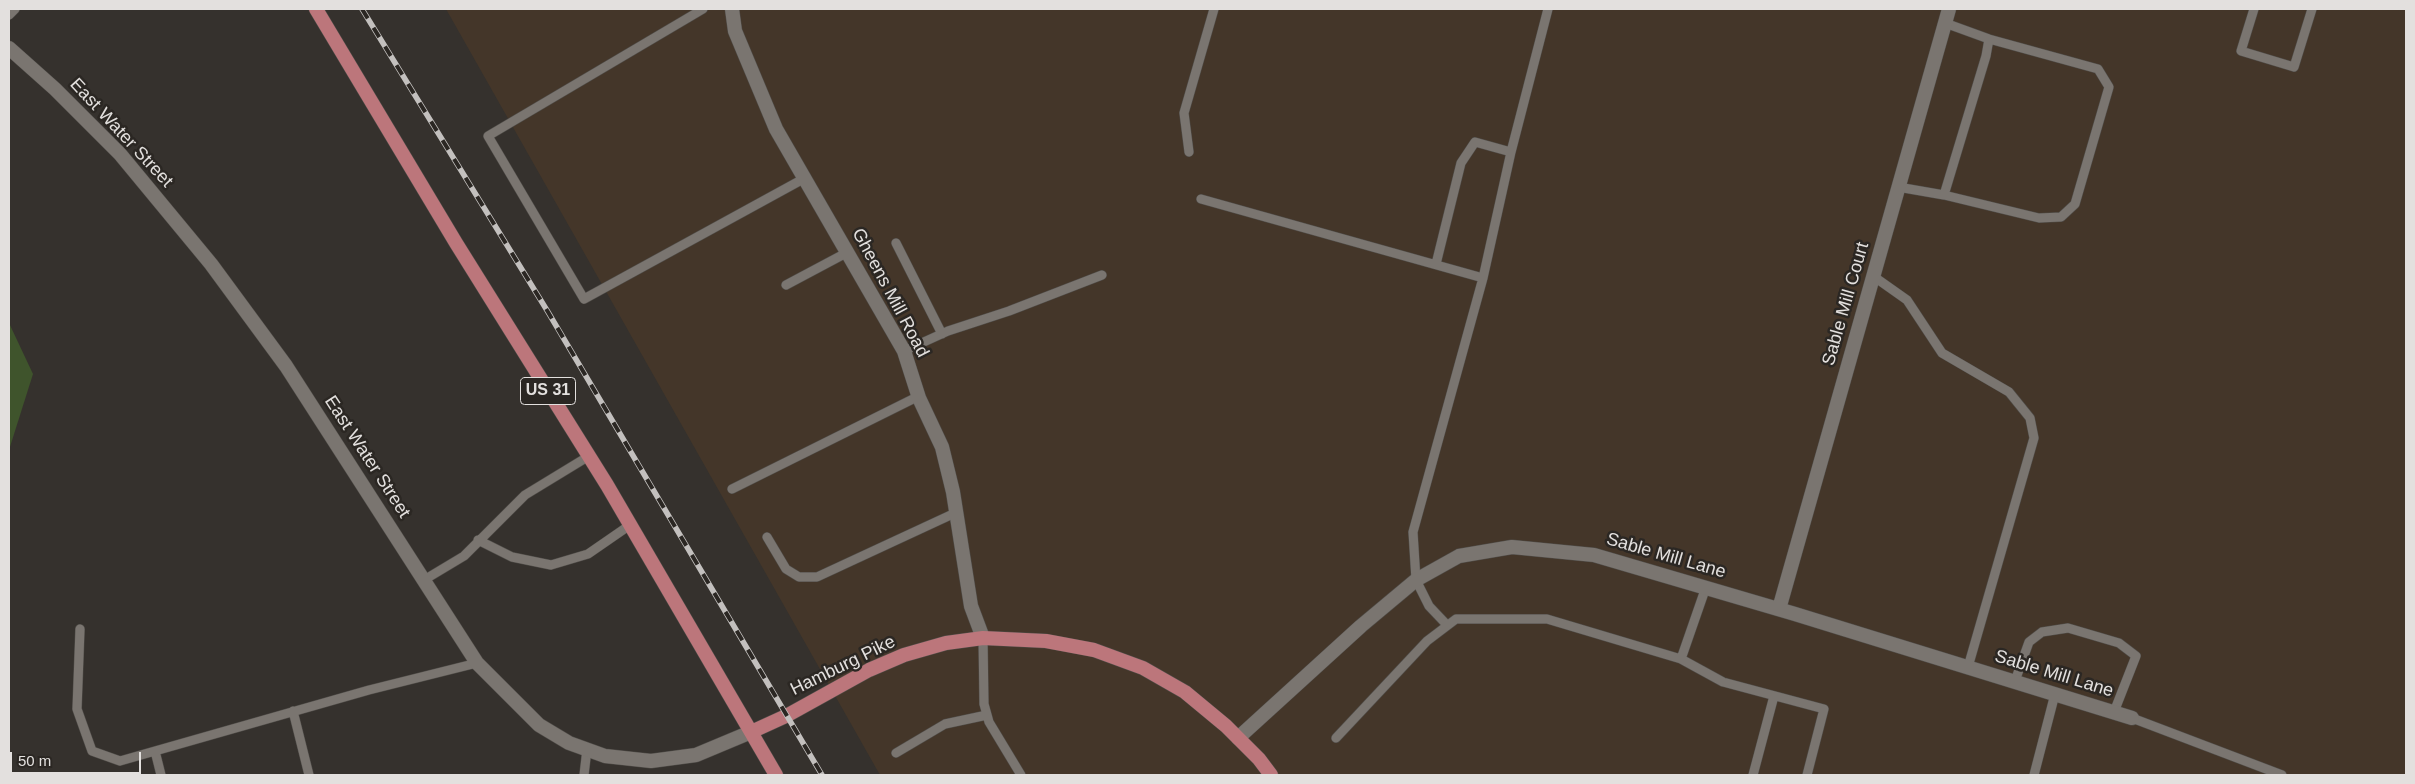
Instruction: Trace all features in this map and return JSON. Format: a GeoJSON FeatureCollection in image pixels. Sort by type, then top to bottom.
{"type":"FeatureCollection","features":[{"type":"Feature","properties":{"kind":"main road","name":"US 31"},"geometry":{"type":"LineString","coordinates":[[316,9],[456,243],[589,456],[776,775]]}},
{"type":"Feature","properties":{"kind":"main road","name":"Hamburg Pike"},"geometry":{"type":"LineString","coordinates":[[751,732],[786,716],[869,670],[904,655],[946,643],[983,638],[1046,641],[1094,650],[1143,668],[1185,692],[1238,738],[1259,759],[1271,775]]}},
{"type":"Feature","properties":{"kind":"street","name":"Gheens Mill Road"},"geometry":{"type":"LineString","coordinates":[[732,9],[735,31],[776,129],[904,351],[919,396],[942,447],[953,492],[971,606],[983,638]]}},
{"type":"Feature","properties":{"kind":"street","name":"Sable Mill Court"},"geometry":{"type":"LineString","coordinates":[[1779,609],[1949,9]]}},
{"type":"Feature","properties":{"kind":"street","name":"East Water Street"},"geometry":{"type":"LineString","coordinates":[[9,48],[55,89],[120,154],[211,264],[286,366],[477,663],[539,725],[569,743],[605,756],[652,761],[696,755],[751,732]]}},
{"type":"Feature","properties":{"kind":"street","name":"Sable Mill Lane"},"geometry":{"type":"LineString","coordinates":[[1238,738],[1361,626],[1416,580],[1459,556],[1512,547],[1594,555],[1779,609],[2132,718]]}},
{"type":"Feature","properties":{"kind":"lane"},"geometry":{"type":"LineString","coordinates":[[9,15],[15,9]]}},
{"type":"Feature","properties":{"kind":"lane"},"geometry":{"type":"LineString","coordinates":[[703,9],[488,136],[584,299],[805,178]]}},
{"type":"Feature","properties":{"kind":"lane"},"geometry":{"type":"LineString","coordinates":[[1190,152],[1184,113],[1214,9]]}},
{"type":"Feature","properties":{"kind":"lane"},"geometry":{"type":"LineString","coordinates":[[1447,625],[1429,606],[1416,580],[1413,532],[1483,278],[1511,152],[1548,9]]}},
{"type":"Feature","properties":{"kind":"lane"},"geometry":{"type":"LineString","coordinates":[[2254,9],[2241,51],[2294,67],[2312,9]]}},
{"type":"Feature","properties":{"kind":"lane"},"geometry":{"type":"LineString","coordinates":[[1898,187],[1944,195],[2039,218],[2062,217],[2075,204],[2109,87],[2098,69],[1989,39],[1945,23]]}},
{"type":"Feature","properties":{"kind":"lane"},"geometry":{"type":"LineString","coordinates":[[1944,195],[1986,56],[1989,39]]}},
{"type":"Feature","properties":{"kind":"lane"},"geometry":{"type":"LineString","coordinates":[[1436,264],[1461,163],[1475,142],[1511,152]]}},
{"type":"Feature","properties":{"kind":"lane"},"geometry":{"type":"LineString","coordinates":[[1201,199],[1483,278]]}},
{"type":"Feature","properties":{"kind":"lane"},"geometry":{"type":"LineString","coordinates":[[896,243],[942,334]]}},
{"type":"Feature","properties":{"kind":"lane"},"geometry":{"type":"LineString","coordinates":[[786,285],[848,252]]}},
{"type":"Feature","properties":{"kind":"lane"},"geometry":{"type":"LineString","coordinates":[[904,351],[942,334],[1102,275]]}},
{"type":"Feature","properties":{"kind":"lane"},"geometry":{"type":"LineString","coordinates":[[1873,276],[1907,300],[1942,353],[2009,392],[2030,418],[2034,438],[1968,667]]}},
{"type":"Feature","properties":{"kind":"lane"},"geometry":{"type":"LineString","coordinates":[[732,489],[919,396]]}},
{"type":"Feature","properties":{"kind":"lane"},"geometry":{"type":"LineString","coordinates":[[424,580],[464,556],[525,494],[589,456]]}},
{"type":"Feature","properties":{"kind":"lane"},"geometry":{"type":"LineString","coordinates":[[767,537],[786,569],[799,577],[817,577],[955,513]]}},
{"type":"Feature","properties":{"kind":"lane"},"geometry":{"type":"LineString","coordinates":[[478,540],[512,557],[551,565],[588,554],[630,525]]}},
{"type":"Feature","properties":{"kind":"lane"},"geometry":{"type":"LineString","coordinates":[[1680,659],[1706,587]]}},
{"type":"Feature","properties":{"kind":"lane"},"geometry":{"type":"LineString","coordinates":[[1336,738],[1427,640],[1456,619],[1547,618],[1680,659],[1723,682],[1824,709],[1807,775]]}},
{"type":"Feature","properties":{"kind":"lane"},"geometry":{"type":"LineString","coordinates":[[2014,681],[2029,642],[2042,632],[2068,628],[2119,644],[2136,656],[2114,712]]}},
{"type":"Feature","properties":{"kind":"lane"},"geometry":{"type":"LineString","coordinates":[[80,629],[77,709],[92,751],[120,761],[293,711],[477,663]]}},
{"type":"Feature","properties":{"kind":"lane"},"geometry":{"type":"LineString","coordinates":[[983,638],[984,704],[987,715],[1021,775]]}},
{"type":"Feature","properties":{"kind":"lane"},"geometry":{"type":"LineString","coordinates":[[2034,775],[2055,694]]}},
{"type":"Feature","properties":{"kind":"lane"},"geometry":{"type":"LineString","coordinates":[[1753,775],[1774,696]]}},
{"type":"Feature","properties":{"kind":"lane"},"geometry":{"type":"LineString","coordinates":[[293,711],[309,775]]}},
{"type":"Feature","properties":{"kind":"lane"},"geometry":{"type":"LineString","coordinates":[[896,753],[945,724],[987,715]]}},
{"type":"Feature","properties":{"kind":"lane"},"geometry":{"type":"LineString","coordinates":[[2132,718],[2280,775]]}},
{"type":"Feature","properties":{"kind":"lane"},"geometry":{"type":"LineString","coordinates":[[584,775],[587,749]]}},
{"type":"Feature","properties":{"kind":"lane"},"geometry":{"type":"LineString","coordinates":[[155,751],[161,775]]}},
{"type":"Feature","properties":{"kind":"shaded area"},"geometry":{"type":"Polygon","coordinates":[[[446,9],[2406,9],[2406,775],[880,775],[446,9]]]}},
{"type":"Feature","properties":{"kind":"green space"},"geometry":{"type":"Polygon","coordinates":[[[9,323],[33,374],[9,450],[9,323]]]}},
{"type":"Feature","properties":{"kind":"railway"},"geometry":{"type":"LineString","coordinates":[[362,9],[548,312],[822,775]]}}]}
